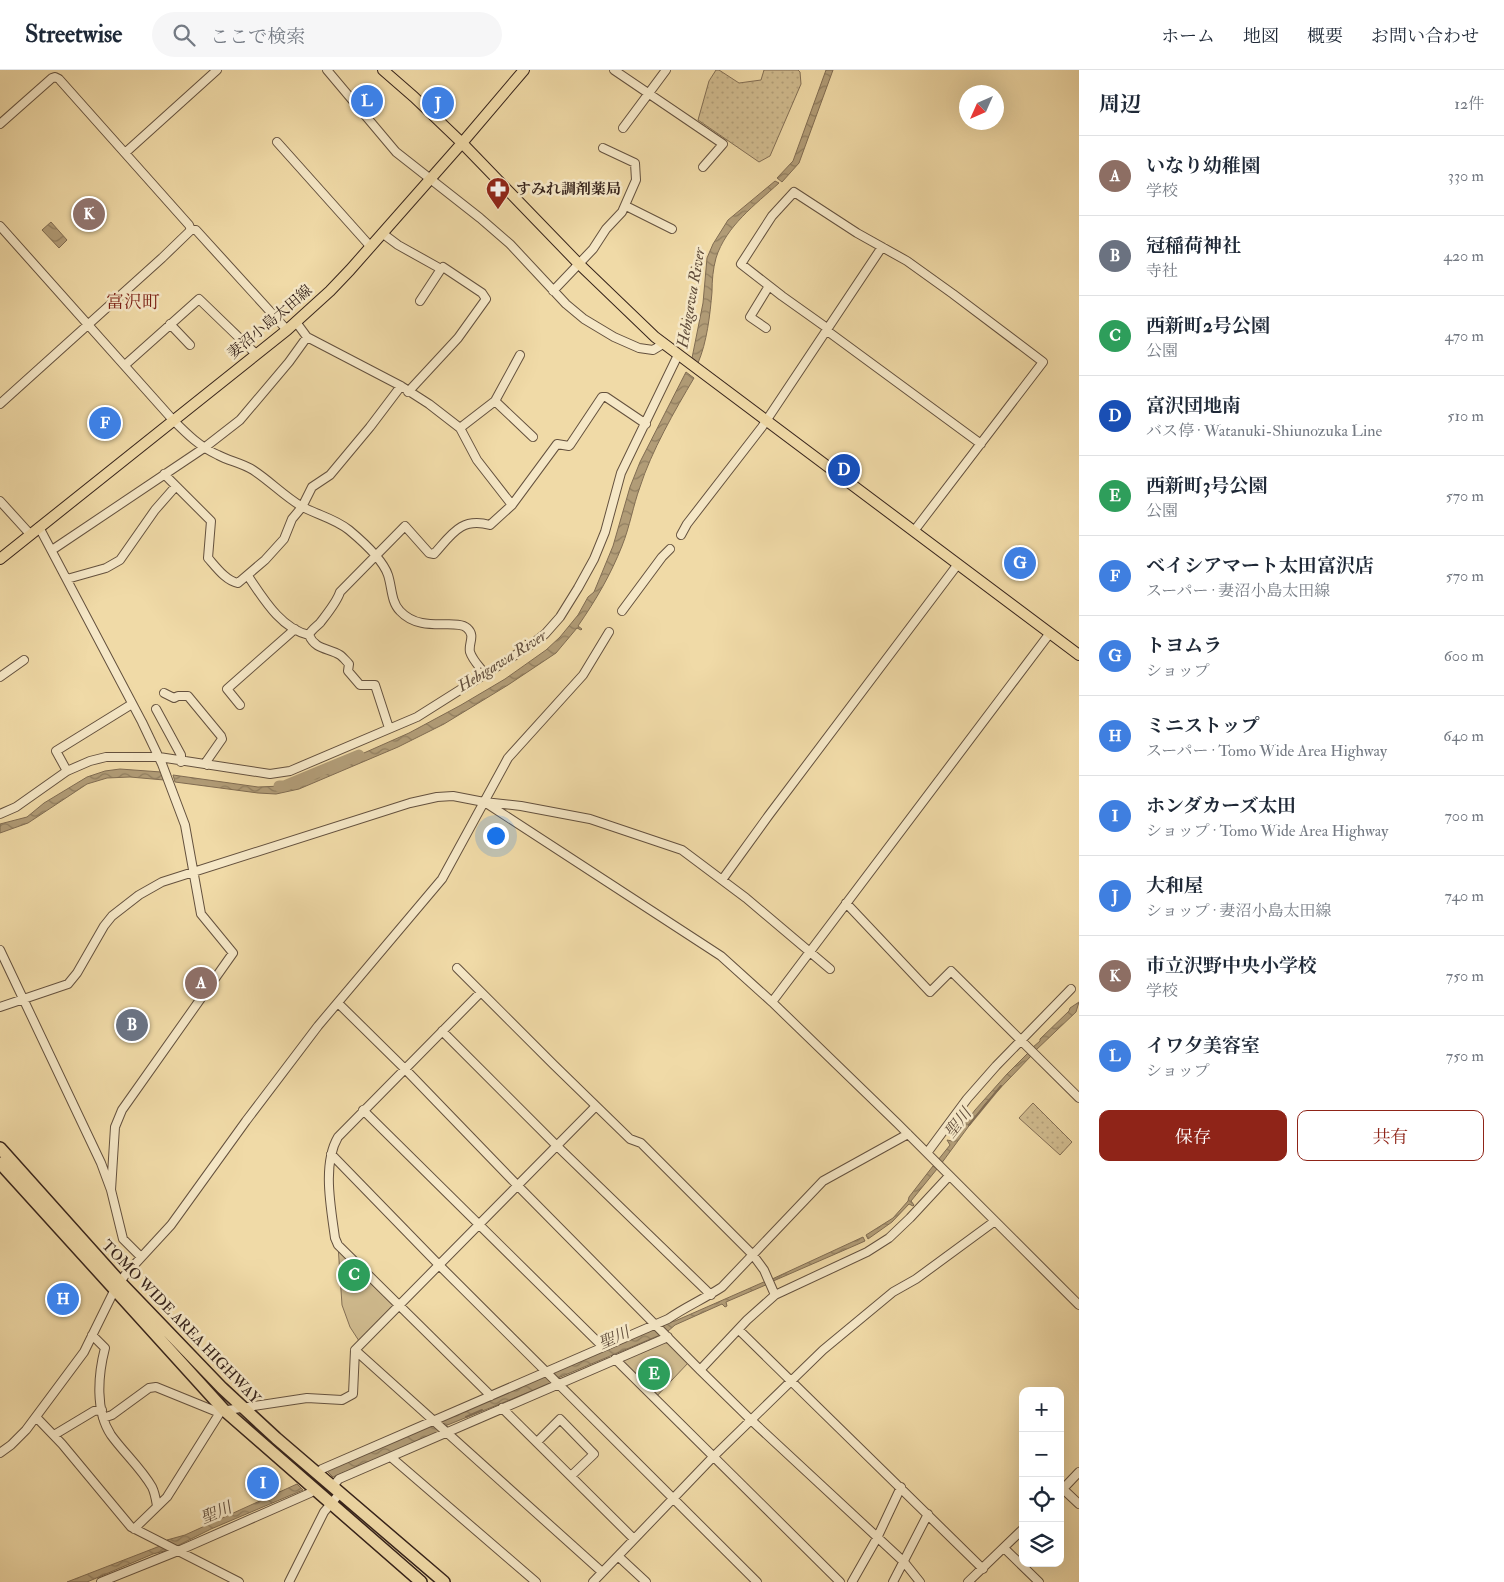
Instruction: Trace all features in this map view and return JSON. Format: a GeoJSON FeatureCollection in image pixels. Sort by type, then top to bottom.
{"type":"FeatureCollection","features":[{"type":"Feature","properties":{"kind":"highway","name":"TOMO WIDE AREA HIGHWAY"},"geometry":{"type":"LineString","coordinates":[[0,1148],[222,1412],[422,1582]]}},
{"type":"Feature","properties":{"kind":"highway","name":"TOMO WIDE AREA HIGHWAY"},"geometry":{"type":"LineString","coordinates":[[0,1163],[117,1287],[243,1408],[444,1582]]}},
{"type":"Feature","properties":{"kind":"main road","name":"妻沼小島太田線"},"geometry":{"type":"LineString","coordinates":[[0,559],[296,322],[330,292],[524,70]]}},
{"type":"Feature","properties":{"kind":"main road"},"geometry":{"type":"LineString","coordinates":[[387,71],[462,143],[578,263],[663,344],[1079,655]]}},
{"type":"Feature","properties":{"kind":"street"},"geometry":{"type":"LineString","coordinates":[[124,153],[217,70]]}},
{"type":"Feature","properties":{"kind":"street"},"geometry":{"type":"LineString","coordinates":[[326,70],[396,152],[431,178],[510,244],[553,291],[584,319],[639,348],[653,350],[663,344]]}},
{"type":"Feature","properties":{"kind":"street"},"geometry":{"type":"LineString","coordinates":[[614,70],[723,144],[703,167]]}},
{"type":"Feature","properties":{"kind":"street"},"geometry":{"type":"LineString","coordinates":[[623,128],[647,93],[666,70]]}},
{"type":"Feature","properties":{"kind":"street"},"geometry":{"type":"LineString","coordinates":[[0,124],[48,81],[53,74],[189,225],[191,230]]}},
{"type":"Feature","properties":{"kind":"street"},"geometry":{"type":"LineString","coordinates":[[277,142],[370,246]]}},
{"type":"Feature","properties":{"kind":"street"},"geometry":{"type":"LineString","coordinates":[[553,291],[597,244],[606,229],[626,206],[636,180],[635,163],[603,148]]}},
{"type":"Feature","properties":{"kind":"street"},"geometry":{"type":"LineString","coordinates":[[914,531],[981,444],[1043,362],[907,261],[794,192],[772,216],[741,263],[742,266],[981,444]]}},
{"type":"Feature","properties":{"kind":"street"},"geometry":{"type":"LineString","coordinates":[[626,206],[672,229]]}},
{"type":"Feature","properties":{"kind":"street"},"geometry":{"type":"LineString","coordinates":[[0,226],[174,420],[204,448],[249,468],[302,507],[330,518],[348,530],[375,555],[385,568],[389,576],[395,603],[400,611],[414,621],[431,625],[464,625],[470,630],[472,637],[470,650],[474,660],[485,674]]}},
{"type":"Feature","properties":{"kind":"street"},"geometry":{"type":"LineString","coordinates":[[0,404],[191,230]]}},
{"type":"Feature","properties":{"kind":"street"},"geometry":{"type":"LineString","coordinates":[[191,230],[196,230],[286,330]]}},
{"type":"Feature","properties":{"kind":"street"},"geometry":{"type":"LineString","coordinates":[[382,233],[398,245],[441,269],[443,267],[482,293],[486,299],[458,338],[408,392]]}},
{"type":"Feature","properties":{"kind":"street"},"geometry":{"type":"LineString","coordinates":[[681,535],[687,524],[766,420],[882,247]]}},
{"type":"Feature","properties":{"kind":"street"},"geometry":{"type":"LineString","coordinates":[[420,301],[441,269]]}},
{"type":"Feature","properties":{"kind":"street"},"geometry":{"type":"LineString","coordinates":[[766,328],[750,317],[769,286]]}},
{"type":"Feature","properties":{"kind":"street"},"geometry":{"type":"LineString","coordinates":[[124,365],[199,299],[256,354]]}},
{"type":"Feature","properties":{"kind":"street"},"geometry":{"type":"LineString","coordinates":[[296,322],[307,337],[401,386],[429,404],[460,428],[477,460],[512,505]]}},
{"type":"Feature","properties":{"kind":"street"},"geometry":{"type":"LineString","coordinates":[[170,324],[190,345]]}},
{"type":"Feature","properties":{"kind":"street"},"geometry":{"type":"LineString","coordinates":[[52,550],[204,448],[240,420],[289,362],[307,337]]}},
{"type":"Feature","properties":{"kind":"street"},"geometry":{"type":"LineString","coordinates":[[460,428],[496,401],[520,355]]}},
{"type":"Feature","properties":{"kind":"street"},"geometry":{"type":"LineString","coordinates":[[0,814],[16,807],[68,771],[106,758],[181,762],[263,773],[282,773],[417,718],[528,648],[545,634],[560,617],[594,559],[605,532],[622,473],[681,357]]}},
{"type":"Feature","properties":{"kind":"street"},"geometry":{"type":"LineString","coordinates":[[164,474],[211,521],[208,558],[222,573],[238,583],[248,576],[284,539],[292,519],[302,507],[312,487],[330,475],[401,386]]}},
{"type":"Feature","properties":{"kind":"street"},"geometry":{"type":"LineString","coordinates":[[309,635],[335,603],[340,592],[405,526],[429,553],[434,554],[458,527],[466,524],[482,523],[490,525],[512,505],[557,444],[570,445],[602,397],[606,397],[646,424]]}},
{"type":"Feature","properties":{"kind":"street"},"geometry":{"type":"LineString","coordinates":[[496,401],[533,437]]}},
{"type":"Feature","properties":{"kind":"street"},"geometry":{"type":"LineString","coordinates":[[67,579],[106,568],[120,560],[176,486]]}},
{"type":"Feature","properties":{"kind":"street"},"geometry":{"type":"LineString","coordinates":[[0,501],[30,534]]}},
{"type":"Feature","properties":{"kind":"street"},"geometry":{"type":"LineString","coordinates":[[39,527],[161,761],[184,826],[201,914],[233,953],[122,1110],[115,1127],[111,1190]]}},
{"type":"Feature","properties":{"kind":"street"},"geometry":{"type":"LineString","coordinates":[[622,612],[662,557],[670,549]]}},
{"type":"Feature","properties":{"kind":"street"},"geometry":{"type":"LineString","coordinates":[[722,880],[958,564]]}},
{"type":"Feature","properties":{"kind":"street"},"geometry":{"type":"LineString","coordinates":[[248,576],[273,611],[295,629],[309,635],[311,640],[321,648],[338,654],[349,664],[348,672],[360,685],[376,685],[389,728]]}},
{"type":"Feature","properties":{"kind":"street"},"geometry":{"type":"LineString","coordinates":[[240,705],[227,689],[295,629]]}},
{"type":"Feature","properties":{"kind":"street"},"geometry":{"type":"LineString","coordinates":[[0,1453],[11,1445],[36,1417],[84,1352],[117,1287],[141,1257],[171,1225],[246,1120],[338,1003],[442,879],[508,758],[582,675],[609,632]]}},
{"type":"Feature","properties":{"kind":"street"},"geometry":{"type":"LineString","coordinates":[[772,1002],[1050,633]]}},
{"type":"Feature","properties":{"kind":"street"},"geometry":{"type":"LineString","coordinates":[[0,677],[24,660]]}},
{"type":"Feature","properties":{"kind":"street"},"geometry":{"type":"LineString","coordinates":[[164,694],[174,698],[188,696],[221,736],[222,739],[206,762],[207,766]]}},
{"type":"Feature","properties":{"kind":"street"},"geometry":{"type":"LineString","coordinates":[[68,771],[56,750],[132,704]]}},
{"type":"Feature","properties":{"kind":"street"},"geometry":{"type":"LineString","coordinates":[[156,709],[181,755],[181,762]]}},
{"type":"Feature","properties":{"kind":"street"},"geometry":{"type":"LineString","coordinates":[[0,1007],[68,984],[77,973],[104,926],[112,916],[139,895],[162,882],[437,796],[453,796],[590,818],[682,850],[722,880],[830,969]]}},
{"type":"Feature","properties":{"kind":"street"},"geometry":{"type":"LineString","coordinates":[[484,802],[711,948],[772,1002],[908,1134],[1079,1305]]}},
{"type":"Feature","properties":{"kind":"street"},"geometry":{"type":"LineString","coordinates":[[846,903],[930,992],[951,971],[1079,1098]]}},
{"type":"Feature","properties":{"kind":"street"},"geometry":{"type":"LineString","coordinates":[[0,950],[101,1163],[111,1190],[123,1239],[141,1257]]}},
{"type":"Feature","properties":{"kind":"street"},"geometry":{"type":"LineString","coordinates":[[457,968],[630,1139],[641,1143],[753,1255],[765,1273],[774,1292]]}},
{"type":"Feature","properties":{"kind":"street"},"geometry":{"type":"LineString","coordinates":[[928,1155],[967,1099],[1071,989]]}},
{"type":"Feature","properties":{"kind":"street"},"geometry":{"type":"LineString","coordinates":[[481,992],[338,1137],[331,1154],[329,1173],[335,1238],[338,1245],[491,1396]]}},
{"type":"Feature","properties":{"kind":"street"},"geometry":{"type":"LineString","coordinates":[[338,1003],[700,1370],[904,1562],[920,1582]]}},
{"type":"Feature","properties":{"kind":"street"},"geometry":{"type":"LineString","coordinates":[[442,1031],[710,1295]]}},
{"type":"Feature","properties":{"kind":"street"},"geometry":{"type":"LineString","coordinates":[[54,1435],[94,1412],[112,1415],[149,1388],[156,1386],[222,1412],[307,1398],[342,1400],[348,1398],[353,1394],[355,1350],[596,1106]]}},
{"type":"Feature","properties":{"kind":"street"},"geometry":{"type":"LineString","coordinates":[[363,1110],[603,1347]]}},
{"type":"Feature","properties":{"kind":"street"},"geometry":{"type":"LineString","coordinates":[[289,1582],[324,1512],[330,1504],[327,1481],[322,1468],[435,1422],[668,1319],[683,1308],[722,1287],[823,1181],[908,1134]]}},
{"type":"Feature","properties":{"kind":"street"},"geometry":{"type":"LineString","coordinates":[[331,1154],[439,1265],[757,1582]]}},
{"type":"Feature","properties":{"kind":"street"},"geometry":{"type":"LineString","coordinates":[[700,1370],[774,1292],[867,1252],[889,1238],[910,1218],[947,1174]]}},
{"type":"Feature","properties":{"kind":"street"},"geometry":{"type":"LineString","coordinates":[[593,1582],[713,1457],[823,1350],[901,1287],[916,1279],[995,1221]]}},
{"type":"Feature","properties":{"kind":"street"},"geometry":{"type":"LineString","coordinates":[[739,1330],[983,1569]]}},
{"type":"Feature","properties":{"kind":"street"},"geometry":{"type":"LineString","coordinates":[[92,1335],[105,1348],[101,1365],[102,1414],[111,1435],[141,1471],[153,1489],[158,1506]]}},
{"type":"Feature","properties":{"kind":"street"},"geometry":{"type":"LineString","coordinates":[[327,1481],[339,1479],[392,1458],[666,1335]]}},
{"type":"Feature","properties":{"kind":"street"},"geometry":{"type":"LineString","coordinates":[[355,1350],[602,1572]]}},
{"type":"Feature","properties":{"kind":"street"},"geometry":{"type":"LineString","coordinates":[[615,1359],[840,1582]]}},
{"type":"Feature","properties":{"kind":"street"},"geometry":{"type":"LineString","coordinates":[[502,1408],[634,1539]]}},
{"type":"Feature","properties":{"kind":"street"},"geometry":{"type":"LineString","coordinates":[[134,1529],[166,1497],[222,1412]]}},
{"type":"Feature","properties":{"kind":"street"},"geometry":{"type":"LineString","coordinates":[[36,1417],[54,1435],[131,1527],[239,1582]]}},
{"type":"Feature","properties":{"kind":"street"},"geometry":{"type":"LineString","coordinates":[[536,1442],[560,1419],[594,1454],[571,1476]]}},
{"type":"Feature","properties":{"kind":"street"},"geometry":{"type":"LineString","coordinates":[[392,1458],[536,1582]]}},
{"type":"Feature","properties":{"kind":"street"},"geometry":{"type":"LineString","coordinates":[[1064,1488],[1079,1472]]}},
{"type":"Feature","properties":{"kind":"street"},"geometry":{"type":"LineString","coordinates":[[852,1582],[877,1538],[901,1487]]}},
{"type":"Feature","properties":{"kind":"street"},"geometry":{"type":"LineString","coordinates":[[101,1582],[310,1493],[313,1489]]}},
{"type":"Feature","properties":{"kind":"street"},"geometry":{"type":"LineString","coordinates":[[1064,1492],[1079,1504]]}},
{"type":"Feature","properties":{"kind":"street"},"geometry":{"type":"LineString","coordinates":[[893,1582],[928,1514]]}},
{"type":"Feature","properties":{"kind":"street"},"geometry":{"type":"LineString","coordinates":[[968,1582],[1019,1533]]}},
{"type":"Feature","properties":{"kind":"street"},"geometry":{"type":"LineString","coordinates":[[1004,1548],[1039,1582]]}},
{"type":"Feature","properties":{"kind":"street"},"geometry":{"type":"LineString","coordinates":[[618,1556],[646,1582]]}},
{"type":"Feature","properties":{"kind":"shaded area"},"geometry":{"type":"Polygon","coordinates":[[[716,70],[739,83],[761,80],[764,70],[798,70],[800,72],[801,84],[770,156],[759,162],[698,120],[709,81],[716,70]]]}},
{"type":"Feature","properties":{"kind":"shaded area"},"geometry":{"type":"Polygon","coordinates":[[[1033,1103],[1072,1142],[1060,1155],[1019,1118],[1033,1103]]]}},
{"type":"Feature","properties":{"kind":"shaded area"},"geometry":{"type":"Polygon","coordinates":[[[338,1245],[399,1304],[361,1344],[350,1327],[342,1305],[338,1245]]]}},
{"type":"Feature","properties":{"kind":"shaded area"},"geometry":{"type":"Polygon","coordinates":[[[666,1340],[689,1362],[654,1399],[616,1361],[666,1340]]]}},
{"type":"Feature","properties":{"kind":"water"},"geometry":{"type":"Polygon","coordinates":[[[826,70],[833,70],[799,163],[782,182],[777,178],[793,161],[826,70]]]}},
{"type":"Feature","properties":{"kind":"water"},"geometry":{"type":"Polygon","coordinates":[[[775,181],[779,183],[742,217],[721,246],[713,270],[706,337],[698,363],[692,358],[703,303],[707,258],[713,244],[728,220],[775,181]]]}},
{"type":"Feature","properties":{"kind":"water"},"geometry":{"type":"Polygon","coordinates":[[[51,222],[67,240],[59,248],[42,230],[51,222]]]}},
{"type":"Feature","properties":{"kind":"water"},"geometry":{"type":"Polygon","coordinates":[[[686,372],[694,378],[671,417],[650,460],[625,539],[613,567],[597,597],[578,626],[582,629],[577,628],[556,653],[444,724],[398,747],[299,789],[276,794],[258,793],[175,782],[173,775],[258,787],[282,786],[321,772],[409,733],[505,679],[546,650],[560,637],[578,615],[588,597],[594,592],[613,546],[630,487],[640,462],[686,372]]]}},
{"type":"Feature","properties":{"kind":"water"},"geometry":{"type":"Polygon","coordinates":[[[120,769],[161,772],[164,780],[130,777],[107,778],[87,784],[28,823],[0,833],[0,824],[27,817],[44,803],[87,777],[105,771],[120,769]]]}},
{"type":"Feature","properties":{"kind":"water"},"geometry":{"type":"Polygon","coordinates":[[[1079,1002],[1076,1012],[1035,1051],[1032,1048],[1040,1039],[1070,1008],[1079,1002]]]}},
{"type":"Feature","properties":{"kind":"water"},"geometry":{"type":"Polygon","coordinates":[[[1029,1052],[1032,1055],[985,1104],[941,1164],[938,1160],[950,1145],[947,1140],[952,1141],[975,1110],[1029,1052]]]}},
{"type":"Feature","properties":{"kind":"water"},"geometry":{"type":"Polygon","coordinates":[[[933,1166],[937,1169],[911,1201],[914,1205],[909,1204],[892,1222],[868,1239],[866,1235],[893,1218],[908,1201],[909,1197],[933,1166]]]}},
{"type":"Feature","properties":{"kind":"water"},"geometry":{"type":"Polygon","coordinates":[[[863,1237],[865,1241],[771,1282],[770,1280],[863,1237]]]}},
{"type":"Feature","properties":{"kind":"water"},"geometry":{"type":"Polygon","coordinates":[[[766,1281],[768,1284],[726,1302],[727,1306],[725,1307],[722,1304],[675,1325],[667,1332],[659,1324],[675,1321],[766,1281]]]}},
{"type":"Feature","properties":{"kind":"water"},"geometry":{"type":"Polygon","coordinates":[[[652,1328],[660,1335],[558,1378],[552,1372],[652,1328]]]}},
{"type":"Feature","properties":{"kind":"water"},"geometry":{"type":"Polygon","coordinates":[[[545,1376],[552,1383],[445,1426],[439,1421],[545,1376]]]}},
{"type":"Feature","properties":{"kind":"water"},"geometry":{"type":"Polygon","coordinates":[[[432,1424],[440,1432],[333,1477],[327,1471],[432,1424]]]}},
{"type":"Feature","properties":{"kind":"water"},"geometry":{"type":"Polygon","coordinates":[[[297,1484],[303,1490],[211,1529],[177,1546],[167,1540],[185,1535],[297,1484]]]}},
{"type":"Feature","properties":{"kind":"water"},"geometry":{"type":"Polygon","coordinates":[[[160,1546],[168,1550],[153,1554],[87,1582],[67,1582],[160,1546]]]}},
{"type":"Feature","properties":{"kind":"waterway","name":"Hebigawa River"},"geometry":{"type":"LineString","coordinates":[[279,786],[284,786],[359,755]]}},
{"type":"Feature","properties":{"kind":"waterway","name":"聖川"},"geometry":{"type":"LineString","coordinates":[[969,1125],[1001,1086]]}},
{"type":"Feature","properties":{"kind":"waterway","name":"聖川"},"geometry":{"type":"LineString","coordinates":[[466,1417],[482,1410]]}},
{"type":"Feature","properties":{"kind":"place","name":"イワ夕美容室"},"geometry":{"type":"Point","coordinates":[367,101]}},
{"type":"Feature","properties":{"kind":"place","name":"大和屋"},"geometry":{"type":"Point","coordinates":[438,103]}},
{"type":"Feature","properties":{"kind":"place","name":"すみれ調剤薬局"},"geometry":{"type":"Point","coordinates":[498,210]}},
{"type":"Feature","properties":{"kind":"place","name":"市立沢野中央小学校"},"geometry":{"type":"Point","coordinates":[89,214]}},
{"type":"Feature","properties":{"kind":"place","name":"ベイシアマート太田富沢店"},"geometry":{"type":"Point","coordinates":[105,423]}},
{"type":"Feature","properties":{"kind":"place","name":"富沢団地南"},"geometry":{"type":"Point","coordinates":[844,470]}},
{"type":"Feature","properties":{"kind":"place","name":"トヨムラ"},"geometry":{"type":"Point","coordinates":[1020,563]}},
{"type":"Feature","properties":{"kind":"place","name":"いなり幼稚園"},"geometry":{"type":"Point","coordinates":[201,983]}},
{"type":"Feature","properties":{"kind":"place","name":"冠稲荷神社"},"geometry":{"type":"Point","coordinates":[132,1025]}},
{"type":"Feature","properties":{"kind":"place","name":"西新町2号公園"},"geometry":{"type":"Point","coordinates":[354,1275]}},
{"type":"Feature","properties":{"kind":"place","name":"ミニストップ"},"geometry":{"type":"Point","coordinates":[63,1299]}},
{"type":"Feature","properties":{"kind":"place","name":"西新町3号公園"},"geometry":{"type":"Point","coordinates":[654,1374]}},
{"type":"Feature","properties":{"kind":"place","name":"ホンダカーズ太田"},"geometry":{"type":"Point","coordinates":[263,1483]}},
{"type":"Feature","properties":{"kind":"district","name":"富沢町"},"geometry":{"type":"Point","coordinates":[133,302]}}]}
